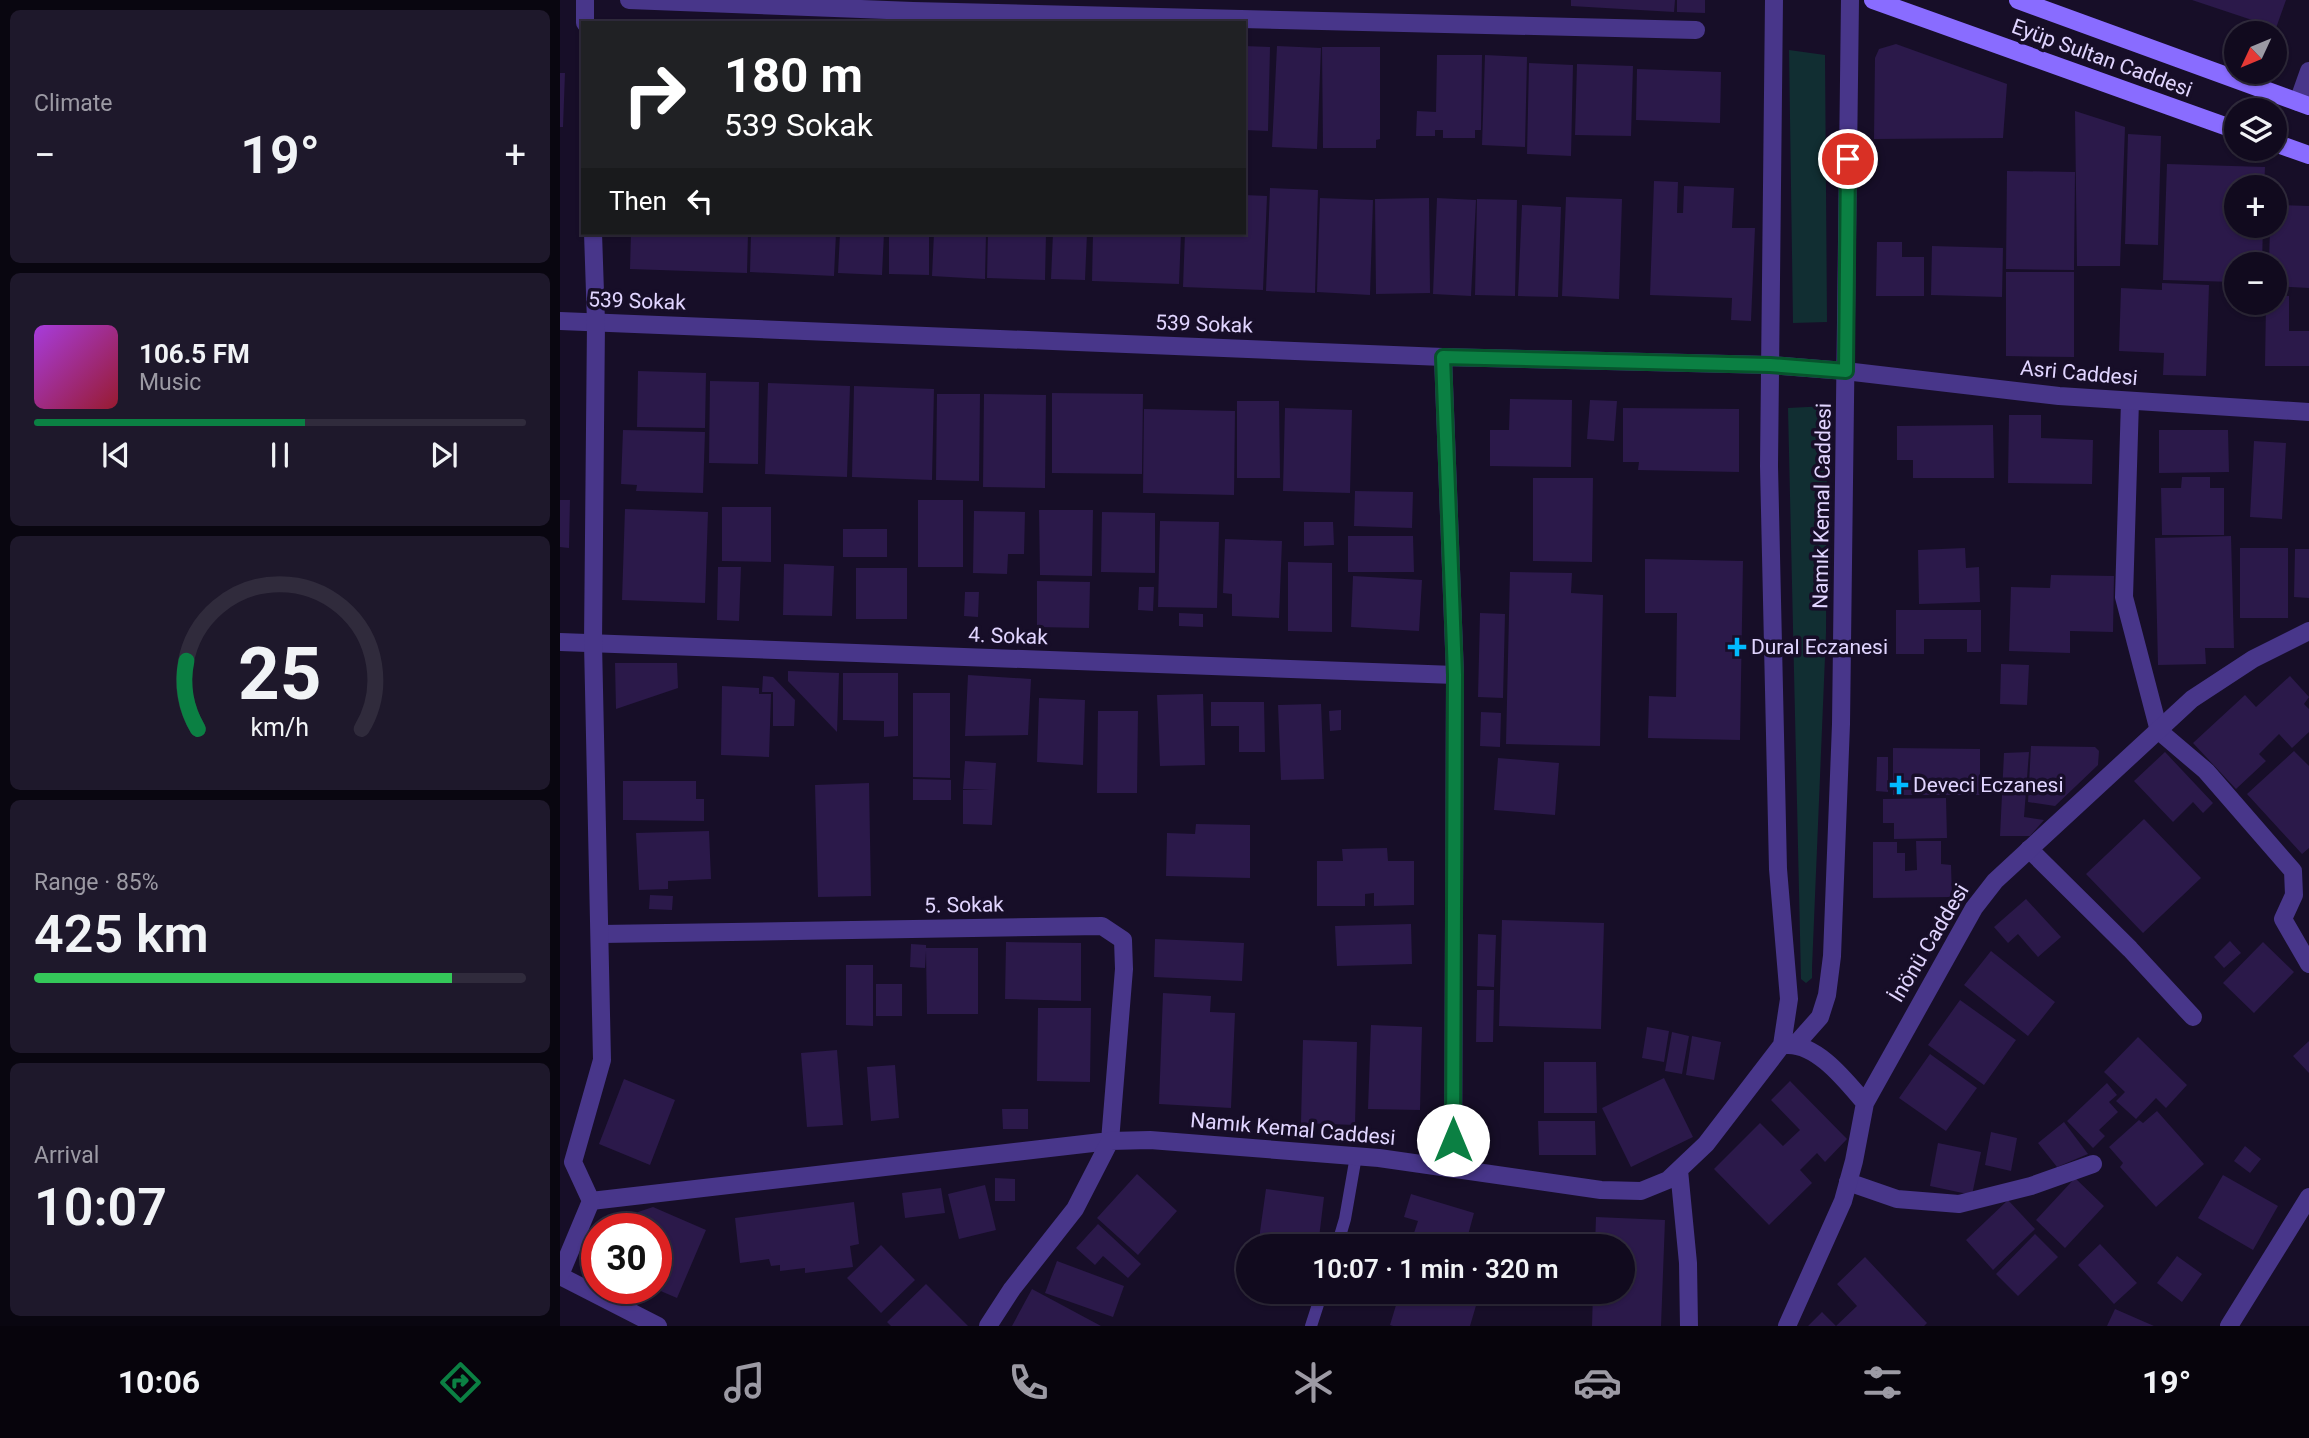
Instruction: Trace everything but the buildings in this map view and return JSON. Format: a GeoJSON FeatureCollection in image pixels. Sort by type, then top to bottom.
{"type":"FeatureCollection","features":[{"type":"Feature","properties":{"kind":"main road","name":"Eyüp Sultan Caddesi"},"geometry":{"type":"LineString","coordinates":[[1872,0],[2224,126]]}},
{"type":"Feature","properties":{"kind":"main road"},"geometry":{"type":"LineString","coordinates":[[2018,0],[2304,104]]}},
{"type":"Feature","properties":{"kind":"main road"},"geometry":{"type":"LineString","coordinates":[[2287,147],[2309,155]]}},
{"type":"Feature","properties":{"kind":"street"},"geometry":{"type":"LineString","coordinates":[[585,0],[586,21]]}},
{"type":"Feature","properties":{"kind":"street"},"geometry":{"type":"LineString","coordinates":[[629,0],[913,12],[1696,30]]}},
{"type":"Feature","properties":{"kind":"street"},"geometry":{"type":"LineString","coordinates":[[1774,0],[1769,466],[1778,869],[1789,999],[1789,1045],[1832,1068],[1865,1102]]}},
{"type":"Feature","properties":{"kind":"street","name":"Namık Kemal Caddesi"},"geometry":{"type":"LineString","coordinates":[[591,1201],[1110,1141],[1150,1140],[1356,1156],[1627,1192],[1655,1187],[1679,1170],[1727,1120],[1789,1045],[1820,1017],[1827,995],[1832,956],[1841,724],[1850,0]]}},
{"type":"Feature","properties":{"kind":"street"},"geometry":{"type":"LineString","coordinates":[[2304,104],[2309,71]]}},
{"type":"Feature","properties":{"kind":"street"},"geometry":{"type":"LineString","coordinates":[[593,235],[596,322],[593,643],[601,934],[601,1060],[567,1158],[591,1201],[560,1275],[658,1326]]}},
{"type":"Feature","properties":{"kind":"street","name":"539 Sokak"},"geometry":{"type":"LineString","coordinates":[[560,321],[1443,357],[1770,365],[1846,371]]}},
{"type":"Feature","properties":{"kind":"street"},"geometry":{"type":"LineString","coordinates":[[1443,357],[1455,675],[1453,1168]]}},
{"type":"Feature","properties":{"kind":"street","name":"Asri Caddesi"},"geometry":{"type":"LineString","coordinates":[[1846,371],[2130,401],[2309,412]]}},
{"type":"Feature","properties":{"kind":"street"},"geometry":{"type":"LineString","coordinates":[[2130,401],[2124,597],[2159,731],[2206,771],[2293,871],[2294,895],[2283,919],[2309,964]]}},
{"type":"Feature","properties":{"kind":"street","name":"İnönü Caddesi"},"geometry":{"type":"LineString","coordinates":[[1787,1326],[1849,1182],[1865,1102],[1974,908],[1995,881],[2192,699],[2253,659],[2309,631]]}},
{"type":"Feature","properties":{"kind":"street","name":"4. Sokak"},"geometry":{"type":"LineString","coordinates":[[560,642],[1455,675]]}},
{"type":"Feature","properties":{"kind":"street"},"geometry":{"type":"LineString","coordinates":[[2029,849],[2130,949],[2193,1017]]}},
{"type":"Feature","properties":{"kind":"street","name":"5. Sokak"},"geometry":{"type":"LineString","coordinates":[[601,934],[1102,926],[1123,940],[1124,969],[1110,1141]]}},
{"type":"Feature","properties":{"kind":"street"},"geometry":{"type":"LineString","coordinates":[[988,1326],[1012,1289],[1075,1209],[1110,1141]]}},
{"type":"Feature","properties":{"kind":"street"},"geometry":{"type":"LineString","coordinates":[[1849,1182],[1897,1199],[1959,1204],[2031,1186],[2093,1164]]}},
{"type":"Feature","properties":{"kind":"street"},"geometry":{"type":"LineString","coordinates":[[1679,1170],[1688,1263],[1689,1326]]}},
{"type":"Feature","properties":{"kind":"street"},"geometry":{"type":"LineString","coordinates":[[2229,1326],[2309,1197]]}},
{"type":"Feature","properties":{"kind":"lane"},"geometry":{"type":"LineString","coordinates":[[1341,1234],[1356,1156]]}},
{"type":"Feature","properties":{"kind":"lane"},"geometry":{"type":"LineString","coordinates":[[1311,1326],[1318,1304]]}},
{"type":"Feature","properties":{"kind":"green space"},"geometry":{"type":"Polygon","coordinates":[[[1789,50],[1825,55],[1827,322],[1793,323],[1789,50]]]}},
{"type":"Feature","properties":{"kind":"green space"},"geometry":{"type":"Polygon","coordinates":[[[1827,406],[1826,633],[1812,978],[1806,983],[1801,979],[1788,408],[1827,406]]]}},
{"type":"Feature","properties":{"kind":"place","name":"Dural Eczanesi"},"geometry":{"type":"Point","coordinates":[1737,647]}},
{"type":"Feature","properties":{"kind":"place","name":"Deveci Eczanesi"},"geometry":{"type":"Point","coordinates":[1899,785]}},
{"type":"Feature","properties":{"kind":"route"},"geometry":{"type":"LineString","coordinates":[[1453,1140],[1455,675],[1443,357],[1770,365],[1846,371],[1848,159]]}}]}
